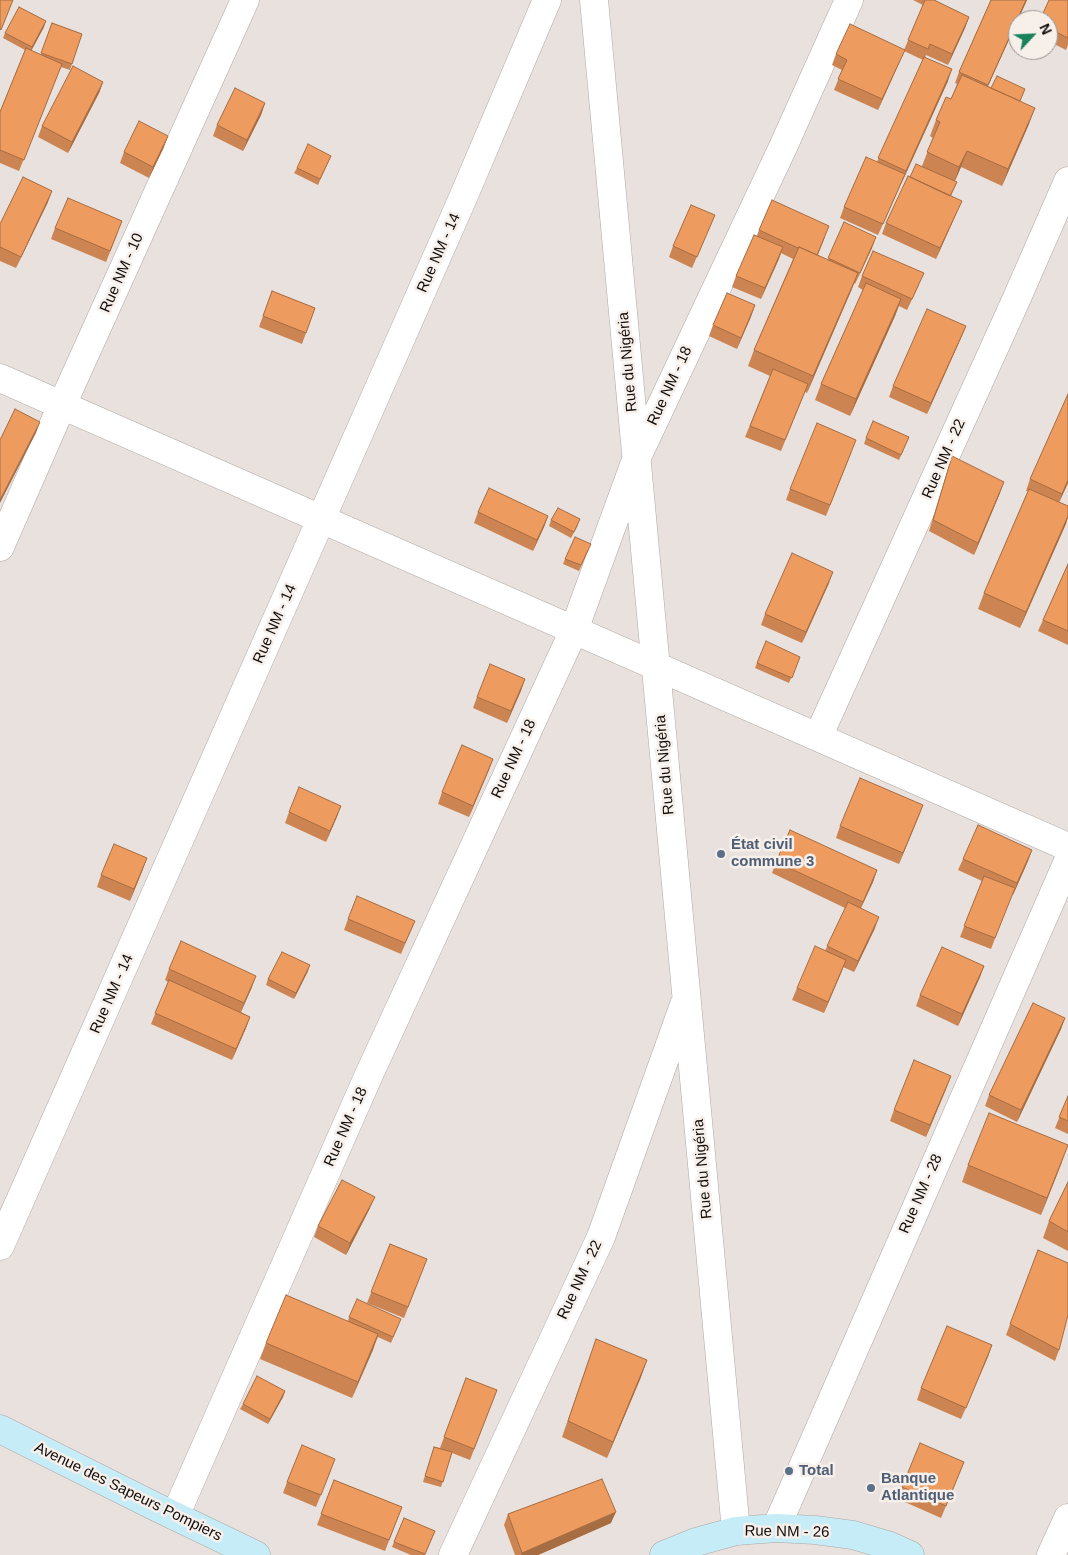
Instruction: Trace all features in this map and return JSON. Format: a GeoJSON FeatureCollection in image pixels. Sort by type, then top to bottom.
{"type":"FeatureCollection","features":[{"type":"Feature","properties":{"kind":"street","name":"Rue NM - 10"},"geometry":{"type":"LineString","coordinates":[[0,547],[245,0]]}},
{"type":"Feature","properties":{"kind":"street","name":"Rue NM - 14"},"geometry":{"type":"LineString","coordinates":[[0,1246],[462,200],[547,0]]}},
{"type":"Feature","properties":{"kind":"street","name":"Rue du Nigéria"},"geometry":{"type":"LineString","coordinates":[[594,0],[736,1531]]}},
{"type":"Feature","properties":{"kind":"street","name":"Rue NM - 18"},"geometry":{"type":"LineString","coordinates":[[175,1516],[368,1079],[574,630],[637,457],[783,147],[849,0]]}},
{"type":"Feature","properties":{"kind":"street","name":"Rue NM - 22"},"geometry":{"type":"LineString","coordinates":[[818,737],[1068,182]]}},
{"type":"Feature","properties":{"kind":"street"},"geometry":{"type":"LineString","coordinates":[[0,378],[1068,847]]}},
{"type":"Feature","properties":{"kind":"street","name":"Rue NM - 28"},"geometry":{"type":"LineString","coordinates":[[776,1528],[1068,861]]}},
{"type":"Feature","properties":{"kind":"street","name":"Rue NM - 22"},"geometry":{"type":"LineString","coordinates":[[453,1555],[601,1237],[687,996]]}},
{"type":"Feature","properties":{"kind":"street","name":"Avenue des Sapeurs Pompiers"},"geometry":{"type":"LineString","coordinates":[[0,1429],[256,1555]]}},
{"type":"Feature","properties":{"kind":"street"},"geometry":{"type":"LineString","coordinates":[[1051,1555],[1068,1518]]}},
{"type":"Feature","properties":{"kind":"street","name":"Rue NM - 26"},"geometry":{"type":"LineString","coordinates":[[664,1555],[696,1542],[736,1531],[776,1528],[815,1530],[853,1536],[890,1546],[910,1555]]}},
{"type":"Feature","properties":{"kind":"building"},"geometry":{"type":"Polygon","coordinates":[[[0,0],[13,0],[1,30],[0,29],[0,0]]]}},
{"type":"Feature","properties":{"kind":"building"},"geometry":{"type":"Polygon","coordinates":[[[925,0],[934,0],[969,17],[952,54],[930,44],[928,49],[908,40],[925,0]]]}},
{"type":"Feature","properties":{"kind":"building"},"geometry":{"type":"Polygon","coordinates":[[[991,0],[1026,0],[1022,10],[1008,10],[1008,40],[988,85],[959,72],[991,0]]]}},
{"type":"Feature","properties":{"kind":"building"},"geometry":{"type":"Polygon","coordinates":[[[1049,0],[1068,0],[1068,38],[1058,33],[1058,10],[1044,10],[1049,0]]]}},
{"type":"Feature","properties":{"kind":"building"},"geometry":{"type":"Polygon","coordinates":[[[19,7],[46,21],[32,47],[5,33],[19,7]]]}},
{"type":"Feature","properties":{"kind":"building"},"geometry":{"type":"Polygon","coordinates":[[[52,23],[82,34],[72,64],[41,53],[52,23]]]}},
{"type":"Feature","properties":{"kind":"building"},"geometry":{"type":"Polygon","coordinates":[[[850,24],[905,50],[882,99],[838,79],[847,60],[836,54],[850,24]]]}},
{"type":"Feature","properties":{"kind":"building"},"geometry":{"type":"Polygon","coordinates":[[[26,48],[62,64],[24,160],[0,150],[0,112],[26,48]]]}},
{"type":"Feature","properties":{"kind":"building"},"geometry":{"type":"Polygon","coordinates":[[[924,57],[952,69],[906,171],[878,158],[924,57]]]}},
{"type":"Feature","properties":{"kind":"building"},"geometry":{"type":"Polygon","coordinates":[[[73,66],[103,82],[72,142],[42,126],[73,66]]]}},
{"type":"Feature","properties":{"kind":"building"},"geometry":{"type":"Polygon","coordinates":[[[962,75],[1035,108],[1008,169],[967,151],[959,167],[927,152],[940,122],[936,120],[946,97],[951,99],[962,75]]]}},
{"type":"Feature","properties":{"kind":"building"},"geometry":{"type":"Polygon","coordinates":[[[997,76],[1025,89],[1020,101],[991,88],[997,76]]]}},
{"type":"Feature","properties":{"kind":"building"},"geometry":{"type":"Polygon","coordinates":[[[235,88],[265,103],[247,140],[217,125],[235,88]]]}},
{"type":"Feature","properties":{"kind":"building"},"geometry":{"type":"Polygon","coordinates":[[[139,121],[168,136],[153,167],[124,152],[139,121]]]}},
{"type":"Feature","properties":{"kind":"building"},"geometry":{"type":"Polygon","coordinates":[[[308,144],[331,156],[320,179],[297,168],[308,144]]]}},
{"type":"Feature","properties":{"kind":"building"},"geometry":{"type":"Polygon","coordinates":[[[866,157],[905,174],[883,224],[844,207],[866,157]]]}},
{"type":"Feature","properties":{"kind":"building"},"geometry":{"type":"Polygon","coordinates":[[[916,164],[957,182],[950,196],[910,177],[916,164]]]}},
{"type":"Feature","properties":{"kind":"building"},"geometry":{"type":"Polygon","coordinates":[[[908,176],[962,201],[940,248],[886,223],[908,176]]]}},
{"type":"Feature","properties":{"kind":"building"},"geometry":{"type":"Polygon","coordinates":[[[23,177],[52,191],[21,257],[0,247],[0,224],[23,177]]]}},
{"type":"Feature","properties":{"kind":"building"},"geometry":{"type":"Polygon","coordinates":[[[68,198],[122,221],[110,251],[55,228],[68,198]]]}},
{"type":"Feature","properties":{"kind":"building"},"geometry":{"type":"Polygon","coordinates":[[[772,200],[829,226],[817,255],[759,230],[772,200]]]}},
{"type":"Feature","properties":{"kind":"building"},"geometry":{"type":"Polygon","coordinates":[[[691,205],[715,215],[697,257],[673,246],[691,205]]]}},
{"type":"Feature","properties":{"kind":"building"},"geometry":{"type":"Polygon","coordinates":[[[844,222],[876,237],[860,273],[828,258],[844,222]]]}},
{"type":"Feature","properties":{"kind":"building"},"geometry":{"type":"Polygon","coordinates":[[[754,235],[783,247],[765,288],[736,276],[754,235]]]}},
{"type":"Feature","properties":{"kind":"building"},"geometry":{"type":"Polygon","coordinates":[[[799,247],[858,273],[813,376],[754,350],[799,247]]]}},
{"type":"Feature","properties":{"kind":"building"},"geometry":{"type":"Polygon","coordinates":[[[873,251],[924,273],[912,299],[862,276],[873,251]]]}},
{"type":"Feature","properties":{"kind":"building"},"geometry":{"type":"Polygon","coordinates":[[[866,283],[901,299],[856,399],[821,384],[866,283]]]}},
{"type":"Feature","properties":{"kind":"building"},"geometry":{"type":"Polygon","coordinates":[[[272,291],[315,308],[306,333],[263,316],[272,291]]]}},
{"type":"Feature","properties":{"kind":"building"},"geometry":{"type":"Polygon","coordinates":[[[727,293],[755,305],[741,338],[713,325],[727,293]]]}},
{"type":"Feature","properties":{"kind":"building"},"geometry":{"type":"Polygon","coordinates":[[[927,309],[966,326],[931,403],[893,386],[927,309]]]}},
{"type":"Feature","properties":{"kind":"building"},"geometry":{"type":"Polygon","coordinates":[[[773,369],[808,384],[785,440],[750,426],[773,369]]]}},
{"type":"Feature","properties":{"kind":"building"},"geometry":{"type":"Polygon","coordinates":[[[1068,394],[1068,480],[1062,494],[1030,479],[1068,394]]]}},
{"type":"Feature","properties":{"kind":"building"},"geometry":{"type":"Polygon","coordinates":[[[15,409],[40,422],[0,500],[0,440],[15,409]]]}},
{"type":"Feature","properties":{"kind":"building"},"geometry":{"type":"Polygon","coordinates":[[[873,421],[909,437],[901,455],[866,438],[873,421]]]}},
{"type":"Feature","properties":{"kind":"building"},"geometry":{"type":"Polygon","coordinates":[[[817,423],[856,440],[830,505],[790,489],[817,423]]]}},
{"type":"Feature","properties":{"kind":"building"},"geometry":{"type":"Polygon","coordinates":[[[952,456],[1004,482],[978,543],[933,520],[952,456]]]}},
{"type":"Feature","properties":{"kind":"building"},"geometry":{"type":"Polygon","coordinates":[[[489,488],[548,516],[537,540],[478,512],[489,488]]]}},
{"type":"Feature","properties":{"kind":"building"},"geometry":{"type":"Polygon","coordinates":[[[1029,489],[1068,506],[1068,516],[1026,612],[984,593],[1029,489]]]}},
{"type":"Feature","properties":{"kind":"building"},"geometry":{"type":"Polygon","coordinates":[[[558,508],[580,519],[574,532],[551,520],[558,508]]]}},
{"type":"Feature","properties":{"kind":"building"},"geometry":{"type":"Polygon","coordinates":[[[575,537],[591,544],[581,565],[565,559],[575,537]]]}},
{"type":"Feature","properties":{"kind":"building"},"geometry":{"type":"Polygon","coordinates":[[[792,553],[833,572],[806,632],[765,614],[792,553]]]}},
{"type":"Feature","properties":{"kind":"building"},"geometry":{"type":"Polygon","coordinates":[[[1068,564],[1068,631],[1043,620],[1068,564]]]}},
{"type":"Feature","properties":{"kind":"building"},"geometry":{"type":"Polygon","coordinates":[[[766,641],[800,657],[792,678],[757,663],[766,641]]]}},
{"type":"Feature","properties":{"kind":"building"},"geometry":{"type":"Polygon","coordinates":[[[490,664],[525,679],[511,711],[477,697],[490,664]]]}},
{"type":"Feature","properties":{"kind":"building"},"geometry":{"type":"Polygon","coordinates":[[[462,745],[493,759],[473,806],[442,792],[462,745]]]}},
{"type":"Feature","properties":{"kind":"building"},"geometry":{"type":"Polygon","coordinates":[[[860,778],[923,805],[903,853],[840,826],[860,778]]]}},
{"type":"Feature","properties":{"kind":"building"},"geometry":{"type":"Polygon","coordinates":[[[299,787],[341,806],[330,831],[289,812],[299,787]]]}},
{"type":"Feature","properties":{"kind":"building"},"geometry":{"type":"Polygon","coordinates":[[[978,825],[1032,850],[1017,883],[963,859],[978,825]]]}},
{"type":"Feature","properties":{"kind":"building"},"geometry":{"type":"Polygon","coordinates":[[[790,830],[877,870],[863,902],[776,862],[790,830]]]}},
{"type":"Feature","properties":{"kind":"building"},"geometry":{"type":"Polygon","coordinates":[[[114,844],[147,858],[134,889],[101,875],[114,844]]]}},
{"type":"Feature","properties":{"kind":"building"},"geometry":{"type":"Polygon","coordinates":[[[984,876],[1015,888],[995,938],[964,926],[984,876]]]}},
{"type":"Feature","properties":{"kind":"building"},"geometry":{"type":"Polygon","coordinates":[[[357,896],[415,921],[405,943],[348,919],[357,896]]]}},
{"type":"Feature","properties":{"kind":"building"},"geometry":{"type":"Polygon","coordinates":[[[848,902],[879,917],[858,961],[827,946],[848,902]]]}},
{"type":"Feature","properties":{"kind":"building"},"geometry":{"type":"Polygon","coordinates":[[[181,941],[256,976],[244,1003],[169,969],[181,941]]]}},
{"type":"Feature","properties":{"kind":"building"},"geometry":{"type":"Polygon","coordinates":[[[815,946],[846,960],[828,1002],[797,988],[815,946]]]}},
{"type":"Feature","properties":{"kind":"building"},"geometry":{"type":"Polygon","coordinates":[[[942,947],[984,966],[962,1014],[920,995],[942,947]]]}},
{"type":"Feature","properties":{"kind":"building"},"geometry":{"type":"Polygon","coordinates":[[[282,952],[310,965],[296,993],[268,979],[282,952]]]}},
{"type":"Feature","properties":{"kind":"building"},"geometry":{"type":"Polygon","coordinates":[[[169,980],[250,1017],[236,1049],[155,1013],[169,980]]]}},
{"type":"Feature","properties":{"kind":"building"},"geometry":{"type":"Polygon","coordinates":[[[1033,1003],[1065,1018],[1021,1110],[989,1095],[1033,1003]]]}},
{"type":"Feature","properties":{"kind":"building"},"geometry":{"type":"Polygon","coordinates":[[[914,1060],[951,1076],[930,1125],[894,1110],[914,1060]]]}},
{"type":"Feature","properties":{"kind":"building"},"geometry":{"type":"Polygon","coordinates":[[[1068,1096],[1068,1121],[1059,1117],[1068,1096]]]}},
{"type":"Feature","properties":{"kind":"building"},"geometry":{"type":"Polygon","coordinates":[[[989,1113],[1068,1145],[1047,1198],[968,1165],[989,1113]]]}},
{"type":"Feature","properties":{"kind":"building"},"geometry":{"type":"Polygon","coordinates":[[[342,1180],[375,1197],[350,1243],[318,1226],[342,1180]]]}},
{"type":"Feature","properties":{"kind":"building"},"geometry":{"type":"Polygon","coordinates":[[[1068,1182],[1068,1232],[1049,1221],[1068,1182]]]}},
{"type":"Feature","properties":{"kind":"building"},"geometry":{"type":"Polygon","coordinates":[[[390,1244],[427,1259],[408,1307],[371,1292],[390,1244]]]}},
{"type":"Feature","properties":{"kind":"building"},"geometry":{"type":"Polygon","coordinates":[[[1038,1250],[1068,1263],[1068,1315],[1059,1350],[1010,1324],[1038,1250]]]}},
{"type":"Feature","properties":{"kind":"building"},"geometry":{"type":"Polygon","coordinates":[[[286,1295],[378,1334],[358,1382],[266,1343],[286,1295]]]}},
{"type":"Feature","properties":{"kind":"building"},"geometry":{"type":"Polygon","coordinates":[[[357,1299],[401,1319],[393,1337],[349,1317],[357,1299]]]}},
{"type":"Feature","properties":{"kind":"building"},"geometry":{"type":"Polygon","coordinates":[[[947,1326],[992,1345],[966,1408],[921,1388],[947,1326]]]}},
{"type":"Feature","properties":{"kind":"building"},"geometry":{"type":"Polygon","coordinates":[[[596,1339],[647,1360],[613,1442],[568,1421],[596,1339]]]}},
{"type":"Feature","properties":{"kind":"building"},"geometry":{"type":"Polygon","coordinates":[[[257,1376],[285,1391],[270,1419],[243,1404],[257,1376]]]}},
{"type":"Feature","properties":{"kind":"building"},"geometry":{"type":"Polygon","coordinates":[[[466,1378],[497,1390],[474,1449],[444,1437],[466,1378]]]}},
{"type":"Feature","properties":{"kind":"building"},"geometry":{"type":"Polygon","coordinates":[[[920,1443],[964,1462],[946,1506],[902,1487],[920,1443]]]}},
{"type":"Feature","properties":{"kind":"building"},"geometry":{"type":"Polygon","coordinates":[[[302,1445],[335,1459],[321,1495],[287,1482],[302,1445]]]}},
{"type":"Feature","properties":{"kind":"building"},"geometry":{"type":"Polygon","coordinates":[[[434,1447],[452,1452],[443,1482],[425,1476],[434,1447]]]}},
{"type":"Feature","properties":{"kind":"building"},"geometry":{"type":"Polygon","coordinates":[[[602,1479],[616,1512],[522,1553],[508,1514],[602,1479]]]}},
{"type":"Feature","properties":{"kind":"building"},"geometry":{"type":"Polygon","coordinates":[[[334,1480],[402,1507],[389,1540],[321,1514],[334,1480]]]}},
{"type":"Feature","properties":{"kind":"building"},"geometry":{"type":"Polygon","coordinates":[[[404,1518],[435,1531],[425,1554],[394,1542],[404,1518]]]}},
{"type":"Feature","properties":{"kind":"place","name":"État civil commune 3"},"geometry":{"type":"Point","coordinates":[721,854]}},
{"type":"Feature","properties":{"kind":"place","name":"Total"},"geometry":{"type":"Point","coordinates":[789,1471]}},
{"type":"Feature","properties":{"kind":"place","name":"Banque Atlantique"},"geometry":{"type":"Point","coordinates":[871,1488]}}]}
